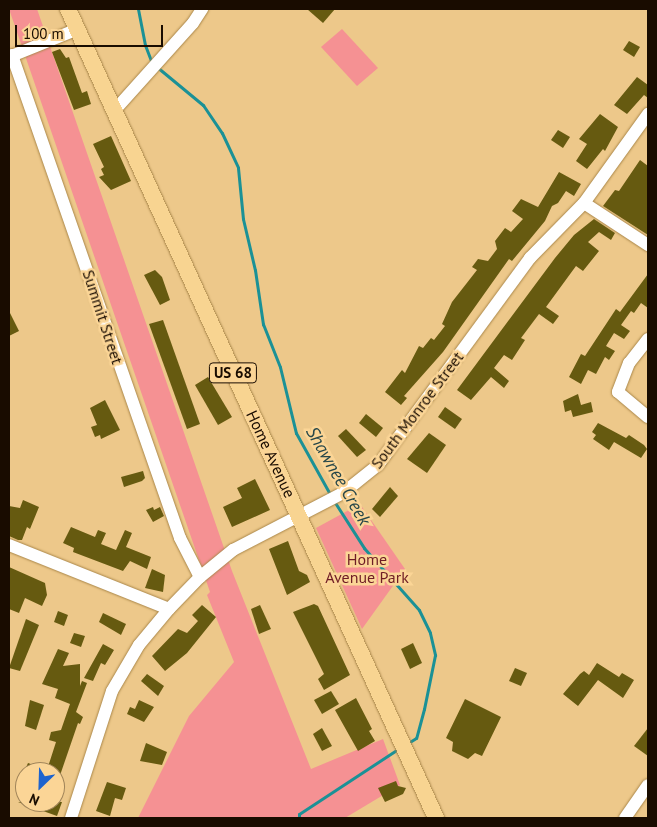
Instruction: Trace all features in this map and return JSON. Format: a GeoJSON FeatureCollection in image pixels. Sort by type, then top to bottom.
{"type":"FeatureCollection","features":[{"type":"Feature","properties":{"kind":"main road","name":"Home Avenue"},"geometry":{"type":"LineString","coordinates":[[68,9],[436,818]]}},
{"type":"Feature","properties":{"kind":"street"},"geometry":{"type":"LineString","coordinates":[[114,111],[169,50],[202,9]]}},
{"type":"Feature","properties":{"kind":"street"},"geometry":{"type":"LineString","coordinates":[[10,56],[78,29]]}},
{"type":"Feature","properties":{"kind":"street","name":"Summit Street"},"geometry":{"type":"LineString","coordinates":[[10,56],[180,538],[200,577]]}},
{"type":"Feature","properties":{"kind":"street","name":"South Monroe Street"},"geometry":{"type":"LineString","coordinates":[[71,818],[112,691],[139,645],[169,609],[200,577],[233,550],[299,514],[343,493],[386,456],[530,258],[584,203],[648,114]]}},
{"type":"Feature","properties":{"kind":"street"},"geometry":{"type":"LineString","coordinates":[[584,203],[648,245]]}},
{"type":"Feature","properties":{"kind":"street"},"geometry":{"type":"LineString","coordinates":[[648,339],[629,363],[618,392],[648,417]]}},
{"type":"Feature","properties":{"kind":"street"},"geometry":{"type":"LineString","coordinates":[[9,545],[169,609]]}},
{"type":"Feature","properties":{"kind":"street"},"geometry":{"type":"LineString","coordinates":[[625,818],[648,785]]}},
{"type":"Feature","properties":{"kind":"green space"},"geometry":{"type":"Polygon","coordinates":[[[9,9],[37,9],[232,571],[311,769],[383,739],[400,785],[345,818],[138,818],[189,716],[234,662],[207,595],[210,592],[9,9]]]}},
{"type":"Feature","properties":{"kind":"green space"},"geometry":{"type":"Polygon","coordinates":[[[342,29],[378,68],[357,86],[321,47],[342,29]]]}},
{"type":"Feature","properties":{"kind":"green space","name":"Home Avenue Park"},"geometry":{"type":"Polygon","coordinates":[[[360,504],[405,569],[362,629],[316,528],[360,504]]]}},
{"type":"Feature","properties":{"kind":"building"},"geometry":{"type":"Polygon","coordinates":[[[307,9],[335,9],[323,23],[307,9]]]}},
{"type":"Feature","properties":{"kind":"building"},"geometry":{"type":"Polygon","coordinates":[[[629,41],[640,47],[634,57],[623,50],[629,41]]]}},
{"type":"Feature","properties":{"kind":"building"},"geometry":{"type":"Polygon","coordinates":[[[60,49],[66,58],[69,57],[82,93],[87,91],[91,104],[74,110],[52,52],[60,49]]]}},
{"type":"Feature","properties":{"kind":"building"},"geometry":{"type":"Polygon","coordinates":[[[637,77],[648,85],[648,98],[644,95],[627,114],[614,105],[637,77]]]}},
{"type":"Feature","properties":{"kind":"building"},"geometry":{"type":"Polygon","coordinates":[[[600,114],[618,127],[605,151],[603,149],[587,169],[576,161],[587,144],[579,139],[600,114]]]}},
{"type":"Feature","properties":{"kind":"building"},"geometry":{"type":"Polygon","coordinates":[[[558,130],[570,137],[563,148],[551,140],[558,130]]]}},
{"type":"Feature","properties":{"kind":"building"},"geometry":{"type":"Polygon","coordinates":[[[111,136],[131,181],[111,190],[99,177],[104,175],[101,169],[104,167],[93,144],[111,136]]]}},
{"type":"Feature","properties":{"kind":"building"},"geometry":{"type":"Polygon","coordinates":[[[640,160],[648,166],[648,235],[603,206],[615,190],[619,191],[640,160]]]}},
{"type":"Feature","properties":{"kind":"building"},"geometry":{"type":"Polygon","coordinates":[[[559,172],[581,184],[574,196],[566,191],[558,203],[552,206],[545,221],[512,261],[509,259],[443,352],[404,396],[407,398],[401,405],[385,392],[402,370],[405,373],[419,346],[423,348],[431,338],[434,340],[445,326],[442,324],[452,302],[477,270],[472,267],[478,259],[488,261],[497,249],[495,241],[505,228],[511,232],[523,219],[512,211],[521,199],[538,207],[559,172]]]}},
{"type":"Feature","properties":{"kind":"building"},"geometry":{"type":"Polygon","coordinates":[[[594,219],[615,233],[611,240],[599,232],[588,242],[599,251],[583,271],[576,266],[546,307],[559,316],[553,324],[539,314],[521,338],[525,340],[512,360],[504,355],[494,368],[509,381],[504,388],[491,377],[471,400],[457,390],[555,258],[574,235],[594,219]]]}},
{"type":"Feature","properties":{"kind":"building"},"geometry":{"type":"Polygon","coordinates":[[[155,270],[162,277],[170,300],[160,305],[144,275],[155,270]]]}},
{"type":"Feature","properties":{"kind":"building"},"geometry":{"type":"Polygon","coordinates":[[[648,274],[648,308],[641,303],[634,313],[631,311],[621,325],[630,331],[624,339],[614,333],[606,346],[615,351],[609,360],[605,357],[596,374],[588,370],[581,384],[569,377],[581,354],[585,356],[616,309],[620,312],[648,274]]]}},
{"type":"Feature","properties":{"kind":"building"},"geometry":{"type":"Polygon","coordinates":[[[9,311],[19,331],[9,336],[9,311]]]}},
{"type":"Feature","properties":{"kind":"building"},"geometry":{"type":"Polygon","coordinates":[[[163,320],[200,424],[187,429],[149,324],[163,320]]]}},
{"type":"Feature","properties":{"kind":"building"},"geometry":{"type":"Polygon","coordinates":[[[208,377],[232,417],[218,425],[195,385],[208,377]]]}},
{"type":"Feature","properties":{"kind":"building"},"geometry":{"type":"Polygon","coordinates":[[[578,394],[581,405],[591,402],[593,412],[573,417],[571,410],[565,412],[563,401],[578,394]]]}},
{"type":"Feature","properties":{"kind":"building"},"geometry":{"type":"Polygon","coordinates":[[[105,400],[120,430],[101,439],[100,435],[95,437],[91,427],[97,425],[90,408],[105,400]]]}},
{"type":"Feature","properties":{"kind":"building"},"geometry":{"type":"Polygon","coordinates":[[[445,407],[462,419],[455,429],[438,417],[445,407]]]}},
{"type":"Feature","properties":{"kind":"building"},"geometry":{"type":"Polygon","coordinates":[[[366,414],[383,428],[376,437],[359,423],[366,414]]]}},
{"type":"Feature","properties":{"kind":"building"},"geometry":{"type":"Polygon","coordinates":[[[598,423],[626,438],[629,435],[647,449],[641,458],[614,442],[609,450],[593,439],[596,435],[592,432],[598,423]]]}},
{"type":"Feature","properties":{"kind":"building"},"geometry":{"type":"Polygon","coordinates":[[[346,429],[366,450],[357,457],[338,436],[346,429]]]}},
{"type":"Feature","properties":{"kind":"building"},"geometry":{"type":"Polygon","coordinates":[[[429,433],[446,445],[427,473],[407,459],[429,433]]]}},
{"type":"Feature","properties":{"kind":"building"},"geometry":{"type":"Polygon","coordinates":[[[143,471],[145,478],[142,481],[124,487],[121,477],[143,471]]]}},
{"type":"Feature","properties":{"kind":"building"},"geometry":{"type":"Polygon","coordinates":[[[255,479],[270,510],[232,527],[223,507],[242,498],[237,488],[255,479]]]}},
{"type":"Feature","properties":{"kind":"building"},"geometry":{"type":"Polygon","coordinates":[[[390,487],[398,496],[380,517],[372,509],[390,487]]]}},
{"type":"Feature","properties":{"kind":"building"},"geometry":{"type":"Polygon","coordinates":[[[23,500],[39,507],[30,529],[27,527],[22,540],[18,540],[9,536],[9,506],[20,508],[23,500]]]}},
{"type":"Feature","properties":{"kind":"building"},"geometry":{"type":"Polygon","coordinates":[[[153,507],[154,510],[160,507],[164,516],[153,522],[146,510],[153,507]]]}},
{"type":"Feature","properties":{"kind":"building"},"geometry":{"type":"Polygon","coordinates":[[[71,527],[95,537],[98,530],[106,533],[101,544],[116,550],[125,530],[132,533],[126,547],[151,557],[147,569],[130,561],[123,571],[73,552],[74,548],[63,543],[71,527]]]}},
{"type":"Feature","properties":{"kind":"building"},"geometry":{"type":"Polygon","coordinates":[[[288,541],[299,571],[307,575],[310,582],[287,595],[269,549],[288,541]]]}},
{"type":"Feature","properties":{"kind":"building"},"geometry":{"type":"Polygon","coordinates":[[[9,567],[45,583],[47,595],[42,606],[25,598],[19,613],[9,609],[9,567]]]}},
{"type":"Feature","properties":{"kind":"building"},"geometry":{"type":"Polygon","coordinates":[[[152,569],[165,575],[163,592],[145,588],[152,569]]]}},
{"type":"Feature","properties":{"kind":"building"},"geometry":{"type":"Polygon","coordinates":[[[314,604],[318,606],[350,675],[324,690],[318,679],[324,674],[293,612],[314,604]]]}},
{"type":"Feature","properties":{"kind":"building"},"geometry":{"type":"Polygon","coordinates":[[[202,605],[216,617],[187,653],[165,671],[152,656],[178,629],[187,633],[198,621],[192,615],[202,605]]]}},
{"type":"Feature","properties":{"kind":"building"},"geometry":{"type":"Polygon","coordinates":[[[260,605],[271,629],[259,634],[251,609],[260,605]]]}},
{"type":"Feature","properties":{"kind":"building"},"geometry":{"type":"Polygon","coordinates":[[[58,611],[68,615],[64,626],[54,622],[58,611]]]}},
{"type":"Feature","properties":{"kind":"building"},"geometry":{"type":"Polygon","coordinates":[[[103,613],[126,624],[121,635],[99,622],[103,613]]]}},
{"type":"Feature","properties":{"kind":"building"},"geometry":{"type":"Polygon","coordinates":[[[26,619],[39,625],[20,671],[9,668],[26,619]]]}},
{"type":"Feature","properties":{"kind":"building"},"geometry":{"type":"Polygon","coordinates":[[[74,633],[85,636],[81,647],[70,643],[74,633]]]}},
{"type":"Feature","properties":{"kind":"building"},"geometry":{"type":"Polygon","coordinates":[[[413,643],[422,663],[410,669],[401,649],[413,643]]]}},
{"type":"Feature","properties":{"kind":"building"},"geometry":{"type":"Polygon","coordinates":[[[103,644],[114,650],[105,665],[101,663],[93,681],[84,678],[103,644]]]}},
{"type":"Feature","properties":{"kind":"building"},"geometry":{"type":"Polygon","coordinates":[[[58,649],[69,653],[63,666],[80,664],[80,686],[82,681],[87,683],[76,712],[83,717],[80,724],[78,723],[65,762],[50,762],[56,742],[49,740],[51,732],[61,730],[70,704],[55,698],[58,689],[42,684],[58,649]]]}},
{"type":"Feature","properties":{"kind":"building"},"geometry":{"type":"Polygon","coordinates":[[[597,663],[619,677],[622,673],[634,680],[623,698],[598,680],[578,706],[563,694],[584,671],[589,675],[597,663]]]}},
{"type":"Feature","properties":{"kind":"building"},"geometry":{"type":"Polygon","coordinates":[[[515,668],[527,673],[521,686],[509,681],[515,668]]]}},
{"type":"Feature","properties":{"kind":"building"},"geometry":{"type":"Polygon","coordinates":[[[147,674],[164,686],[158,696],[141,681],[147,674]]]}},
{"type":"Feature","properties":{"kind":"building"},"geometry":{"type":"Polygon","coordinates":[[[331,691],[339,704],[322,714],[314,700],[331,691]]]}},
{"type":"Feature","properties":{"kind":"building"},"geometry":{"type":"Polygon","coordinates":[[[356,698],[372,729],[369,731],[375,741],[358,751],[335,710],[356,698]]]}},
{"type":"Feature","properties":{"kind":"building"},"geometry":{"type":"Polygon","coordinates":[[[465,699],[501,717],[482,756],[475,753],[468,759],[452,751],[453,742],[446,738],[465,699]]]}},
{"type":"Feature","properties":{"kind":"building"},"geometry":{"type":"Polygon","coordinates":[[[30,700],[44,705],[36,730],[25,726],[30,700]]]}},
{"type":"Feature","properties":{"kind":"building"},"geometry":{"type":"Polygon","coordinates":[[[139,700],[154,707],[144,722],[127,714],[130,707],[135,709],[139,700]]]}},
{"type":"Feature","properties":{"kind":"building"},"geometry":{"type":"Polygon","coordinates":[[[322,728],[332,746],[322,751],[313,734],[322,728]]]}},
{"type":"Feature","properties":{"kind":"building"},"geometry":{"type":"Polygon","coordinates":[[[648,728],[648,756],[634,746],[648,728]]]}},
{"type":"Feature","properties":{"kind":"building"},"geometry":{"type":"Polygon","coordinates":[[[146,743],[167,752],[162,765],[140,761],[146,743]]]}},
{"type":"Feature","properties":{"kind":"building"},"geometry":{"type":"Polygon","coordinates":[[[396,781],[398,786],[406,788],[403,794],[385,802],[378,788],[396,781]]]}},
{"type":"Feature","properties":{"kind":"building"},"geometry":{"type":"Polygon","coordinates":[[[107,782],[126,788],[122,800],[115,798],[110,816],[96,811],[107,782]]]}},
{"type":"Feature","properties":{"kind":"building"},"geometry":{"type":"Polygon","coordinates":[[[46,812],[58,812],[57,816],[46,812]]]}},
{"type":"Feature","properties":{"kind":"waterway","name":"Shawnee Creek"},"geometry":{"type":"LineString","coordinates":[[138,9],[145,45],[152,63]]}},
{"type":"Feature","properties":{"kind":"waterway","name":"Shawnee Creek"},"geometry":{"type":"LineString","coordinates":[[157,67],[203,105],[222,133],[238,168],[243,219],[255,270],[263,324],[280,367],[296,433],[331,496]]}},
{"type":"Feature","properties":{"kind":"waterway","name":"Shawnee Creek"},"geometry":{"type":"LineString","coordinates":[[334,501],[364,548],[419,610],[430,633],[435,655],[416,738],[408,743]]}},
{"type":"Feature","properties":{"kind":"waterway","name":"Shawnee Creek"},"geometry":{"type":"LineString","coordinates":[[299,818],[299,814],[398,749]]}}]}
